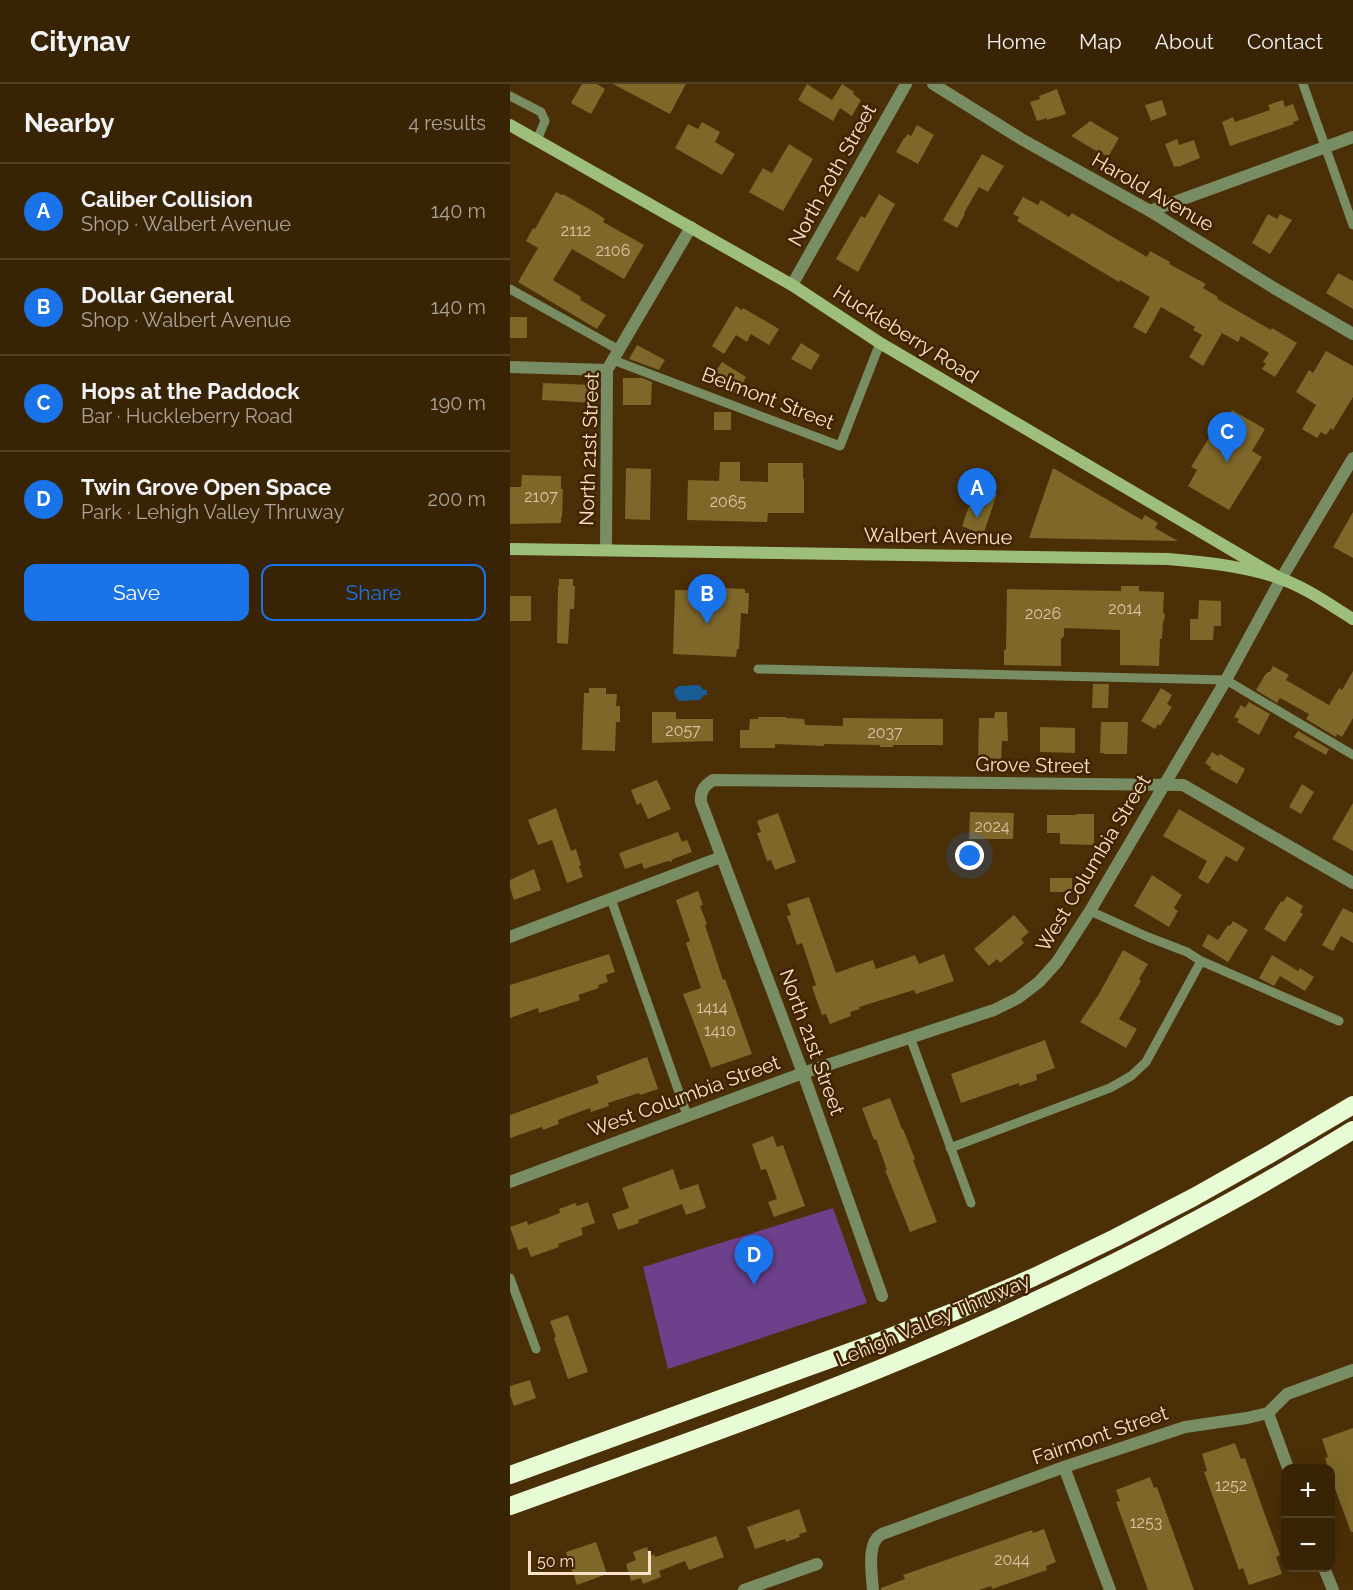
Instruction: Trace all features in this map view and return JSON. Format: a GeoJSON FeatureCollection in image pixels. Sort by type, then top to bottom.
{"type":"FeatureCollection","features":[{"type":"Feature","properties":{"kind":"highway","name":"Lehigh Valley Thruway"},"geometry":{"type":"LineString","coordinates":[[510,1475],[880,1341],[1034,1277],[1194,1197],[1353,1105]]}},
{"type":"Feature","properties":{"kind":"highway","name":"Lehigh Valley Thruway"},"geometry":{"type":"LineString","coordinates":[[510,1506],[767,1413],[879,1370],[961,1335],[1135,1253],[1254,1189],[1353,1130]]}},
{"type":"Feature","properties":{"kind":"street","name":"North 20th Street"},"geometry":{"type":"LineString","coordinates":[[792,285],[906,84]]}},
{"type":"Feature","properties":{"kind":"street","name":"Harold Avenue"},"geometry":{"type":"LineString","coordinates":[[933,84],[1023,140],[1150,211],[1353,334]]}},
{"type":"Feature","properties":{"kind":"street","name":"Huckleberry Road"},"geometry":{"type":"LineString","coordinates":[[510,125],[792,285],[880,343],[1281,579]]}},
{"type":"Feature","properties":{"kind":"street"},"geometry":{"type":"LineString","coordinates":[[1150,211],[1353,137]]}},
{"type":"Feature","properties":{"kind":"street","name":"North 21st Street"},"geometry":{"type":"LineString","coordinates":[[606,550],[613,360],[691,227]]}},
{"type":"Feature","properties":{"kind":"street","name":"Belmont Street"},"geometry":{"type":"LineString","coordinates":[[510,367],[613,360]]}},
{"type":"Feature","properties":{"kind":"street","name":"West Columbia Street"},"geometry":{"type":"LineString","coordinates":[[510,1182],[803,1073],[994,1010],[1018,998],[1039,982],[1057,962],[1090,911],[1353,458]]}},
{"type":"Feature","properties":{"kind":"street","name":"Walbert Avenue"},"geometry":{"type":"LineString","coordinates":[[510,549],[1168,559],[1217,564],[1281,579],[1353,619]]}},
{"type":"Feature","properties":{"kind":"street","name":"Grove Street"},"geometry":{"type":"LineString","coordinates":[[702,802],[701,792],[705,785],[713,780],[1183,785],[1353,883]]}},
{"type":"Feature","properties":{"kind":"street","name":"North 21st Street"},"geometry":{"type":"LineString","coordinates":[[702,802],[803,1073],[882,1296]]}},
{"type":"Feature","properties":{"kind":"street"},"geometry":{"type":"LineString","coordinates":[[510,937],[721,857]]}},
{"type":"Feature","properties":{"kind":"street"},"geometry":{"type":"LineString","coordinates":[[1287,1464],[1268,1413],[1287,1394],[1353,1370]]}},
{"type":"Feature","properties":{"kind":"street","name":"Fairmont Street"},"geometry":{"type":"LineString","coordinates":[[873,1590],[871,1555],[877,1536],[1064,1467],[1185,1427],[1268,1413]]}},
{"type":"Feature","properties":{"kind":"street"},"geometry":{"type":"LineString","coordinates":[[1064,1467],[1110,1590]]}},
{"type":"Feature","properties":{"kind":"street"},"geometry":{"type":"LineString","coordinates":[[744,1590],[817,1564]]}},
{"type":"Feature","properties":{"kind":"street"},"geometry":{"type":"LineString","coordinates":[[1326,1572],[1333,1590]]}},
{"type":"Feature","properties":{"kind":"lane"},"geometry":{"type":"LineString","coordinates":[[1303,84],[1353,225]]}},
{"type":"Feature","properties":{"kind":"lane"},"geometry":{"type":"LineString","coordinates":[[510,96],[541,112],[545,121],[537,140]]}},
{"type":"Feature","properties":{"kind":"lane"},"geometry":{"type":"LineString","coordinates":[[510,289],[613,360]]}},
{"type":"Feature","properties":{"kind":"lane","name":"Belmont Street"},"geometry":{"type":"LineString","coordinates":[[613,360],[840,446],[880,343]]}},
{"type":"Feature","properties":{"kind":"lane"},"geometry":{"type":"LineString","coordinates":[[758,669],[1226,680],[1353,755]]}},
{"type":"Feature","properties":{"kind":"lane"},"geometry":{"type":"LineString","coordinates":[[611,899],[687,1115]]}},
{"type":"Feature","properties":{"kind":"lane"},"geometry":{"type":"LineString","coordinates":[[1090,911],[1339,1021]]}},
{"type":"Feature","properties":{"kind":"lane"},"geometry":{"type":"LineString","coordinates":[[950,1148],[1110,1088],[1131,1076],[1146,1062],[1201,961]]}},
{"type":"Feature","properties":{"kind":"lane"},"geometry":{"type":"LineString","coordinates":[[910,1037],[971,1203]]}},
{"type":"Feature","properties":{"kind":"lane"},"geometry":{"type":"LineString","coordinates":[[510,1278],[537,1349]]}},
{"type":"Feature","properties":{"kind":"shaded area"},"geometry":{"type":"Polygon","coordinates":[[[833,1208],[867,1303],[668,1369],[643,1267],[833,1208]]]}},
{"type":"Feature","properties":{"kind":"water"},"geometry":{"type":"Polygon","coordinates":[[[699,685],[707,690],[707,695],[700,700],[679,701],[675,696],[674,690],[679,686],[699,685]]]}},
{"type":"Feature","properties":{"kind":"building"},"geometry":{"type":"Polygon","coordinates":[[[582,84],[597,84],[605,89],[591,114],[571,103],[582,84]]]}},
{"type":"Feature","properties":{"kind":"building"},"geometry":{"type":"Polygon","coordinates":[[[613,84],[686,84],[670,114],[613,84]]]}},
{"type":"Feature","properties":{"kind":"building"},"geometry":{"type":"Polygon","coordinates":[[[807,84],[832,100],[842,84],[861,100],[852,116],[840,108],[833,121],[798,100],[807,84]]]}},
{"type":"Feature","properties":{"kind":"building"},"geometry":{"type":"Polygon","coordinates":[[[1057,89],[1066,114],[1037,121],[1030,102],[1057,89]]]}},
{"type":"Feature","properties":{"kind":"building"},"geometry":{"type":"Polygon","coordinates":[[[1162,100],[1167,115],[1151,121],[1145,105],[1162,100]]]}},
{"type":"Feature","properties":{"kind":"building"},"geometry":{"type":"Polygon","coordinates":[[[1283,100],[1285,107],[1293,104],[1299,120],[1293,122],[1294,124],[1230,146],[1222,122],[1233,117],[1235,122],[1270,110],[1268,105],[1283,100]]]}},
{"type":"Feature","properties":{"kind":"building"},"geometry":{"type":"Polygon","coordinates":[[[1090,121],[1119,138],[1108,157],[1071,136],[1090,121]]]}},
{"type":"Feature","properties":{"kind":"building"},"geometry":{"type":"Polygon","coordinates":[[[702,122],[720,132],[715,142],[735,154],[722,175],[675,148],[688,124],[698,129],[702,122]]]}},
{"type":"Feature","properties":{"kind":"building"},"geometry":{"type":"Polygon","coordinates":[[[917,125],[934,135],[918,164],[896,152],[904,138],[908,134],[911,136],[917,125]]]}},
{"type":"Feature","properties":{"kind":"building"},"geometry":{"type":"Polygon","coordinates":[[[1177,139],[1179,145],[1194,140],[1200,158],[1174,167],[1165,144],[1177,139]]]}},
{"type":"Feature","properties":{"kind":"building"},"geometry":{"type":"Polygon","coordinates":[[[789,144],[813,159],[783,211],[749,192],[763,168],[772,173],[789,144]]]}},
{"type":"Feature","properties":{"kind":"building"},"geometry":{"type":"Polygon","coordinates":[[[982,154],[1004,166],[988,192],[979,187],[957,228],[943,220],[982,154]]]}},
{"type":"Feature","properties":{"kind":"building"},"geometry":{"type":"Polygon","coordinates":[[[556,192],[596,213],[605,219],[603,222],[644,245],[624,279],[572,249],[553,280],[581,297],[580,300],[606,315],[597,329],[518,282],[538,248],[526,241],[556,192]]]}},
{"type":"Feature","properties":{"kind":"building"},"geometry":{"type":"Polygon","coordinates":[[[879,194],[895,204],[858,272],[836,259],[861,216],[865,218],[879,194]]]}},
{"type":"Feature","properties":{"kind":"building"},"geometry":{"type":"Polygon","coordinates":[[[1023,197],[1038,205],[1041,200],[1069,217],[1072,213],[1147,257],[1150,251],[1206,284],[1203,288],[1218,297],[1217,299],[1297,343],[1275,377],[1262,369],[1266,363],[1263,362],[1269,353],[1241,336],[1238,342],[1222,333],[1203,366],[1189,357],[1202,335],[1193,330],[1195,327],[1161,307],[1146,334],[1133,327],[1150,297],[1120,280],[1119,282],[1017,221],[1019,217],[1013,214],[1023,197]]]}},
{"type":"Feature","properties":{"kind":"building"},"geometry":{"type":"Polygon","coordinates":[[[1268,214],[1277,219],[1280,214],[1292,220],[1270,254],[1252,243],[1268,214]]]}},
{"type":"Feature","properties":{"kind":"building"},"geometry":{"type":"Polygon","coordinates":[[[1338,273],[1353,281],[1353,309],[1326,293],[1338,273]]]}},
{"type":"Feature","properties":{"kind":"building"},"geometry":{"type":"Polygon","coordinates":[[[736,306],[779,329],[769,345],[751,334],[747,342],[736,335],[724,354],[712,346],[736,306]]]}},
{"type":"Feature","properties":{"kind":"building"},"geometry":{"type":"Polygon","coordinates":[[[510,317],[527,317],[527,338],[510,338],[510,317]]]}},
{"type":"Feature","properties":{"kind":"building"},"geometry":{"type":"Polygon","coordinates":[[[801,343],[820,355],[811,370],[791,359],[801,343]]]}},
{"type":"Feature","properties":{"kind":"building"},"geometry":{"type":"Polygon","coordinates":[[[637,345],[665,360],[659,370],[629,359],[637,345]]]}},
{"type":"Feature","properties":{"kind":"building"},"geometry":{"type":"Polygon","coordinates":[[[1326,351],[1353,366],[1353,397],[1333,430],[1331,428],[1326,435],[1321,432],[1317,438],[1302,429],[1316,405],[1296,392],[1309,370],[1313,373],[1326,351]]]}},
{"type":"Feature","properties":{"kind":"building"},"geometry":{"type":"Polygon","coordinates":[[[722,362],[746,377],[736,394],[711,379],[722,362]]]}},
{"type":"Feature","properties":{"kind":"building"},"geometry":{"type":"Polygon","coordinates":[[[623,378],[642,378],[652,382],[651,405],[623,405],[623,378]]]}},
{"type":"Feature","properties":{"kind":"building"},"geometry":{"type":"Polygon","coordinates":[[[543,383],[593,385],[593,403],[542,400],[543,383]]]}},
{"type":"Feature","properties":{"kind":"building"},"geometry":{"type":"Polygon","coordinates":[[[1232,410],[1265,429],[1252,451],[1262,457],[1229,510],[1188,486],[1197,470],[1191,467],[1215,428],[1220,431],[1232,410]]]}},
{"type":"Feature","properties":{"kind":"building"},"geometry":{"type":"Polygon","coordinates":[[[714,412],[731,412],[731,430],[714,430],[714,412]]]}},
{"type":"Feature","properties":{"kind":"building"},"geometry":{"type":"Polygon","coordinates":[[[720,462],[740,462],[740,481],[768,482],[768,463],[803,463],[804,513],[768,513],[767,522],[687,520],[688,480],[719,481],[720,462]]]}},
{"type":"Feature","properties":{"kind":"building"},"geometry":{"type":"Polygon","coordinates":[[[626,468],[651,469],[650,520],[625,519],[626,468]]]}},
{"type":"Feature","properties":{"kind":"building"},"geometry":{"type":"Polygon","coordinates":[[[1053,468],[1142,520],[1145,515],[1158,523],[1155,528],[1178,541],[1029,538],[1053,468]]]}},
{"type":"Feature","properties":{"kind":"building"},"geometry":{"type":"Polygon","coordinates":[[[522,475],[561,476],[561,489],[563,489],[561,523],[510,524],[510,487],[521,487],[522,475]]]}},
{"type":"Feature","properties":{"kind":"building"},"geometry":{"type":"Polygon","coordinates":[[[984,488],[997,494],[983,535],[962,526],[969,506],[976,509],[984,488]]]}},
{"type":"Feature","properties":{"kind":"building"},"geometry":{"type":"Polygon","coordinates":[[[1353,512],[1353,558],[1333,547],[1353,512]]]}},
{"type":"Feature","properties":{"kind":"building"},"geometry":{"type":"Polygon","coordinates":[[[559,579],[573,579],[573,586],[575,586],[574,609],[570,609],[568,644],[557,643],[559,579]]]}},
{"type":"Feature","properties":{"kind":"building"},"geometry":{"type":"Polygon","coordinates":[[[1121,586],[1139,586],[1139,591],[1164,592],[1163,613],[1165,614],[1162,639],[1160,639],[1159,666],[1120,665],[1120,630],[1064,628],[1064,636],[1061,639],[1061,666],[1004,665],[1007,589],[1121,591],[1121,586]]]}},
{"type":"Feature","properties":{"kind":"building"},"geometry":{"type":"Polygon","coordinates":[[[723,588],[745,589],[745,593],[749,593],[748,614],[741,613],[739,649],[737,649],[736,657],[673,654],[675,590],[723,591],[723,588]]]}},
{"type":"Feature","properties":{"kind":"building"},"geometry":{"type":"Polygon","coordinates":[[[510,596],[531,596],[531,621],[510,621],[510,596]]]}},
{"type":"Feature","properties":{"kind":"building"},"geometry":{"type":"Polygon","coordinates":[[[1199,600],[1221,601],[1221,626],[1214,626],[1213,640],[1190,640],[1190,619],[1198,619],[1199,600]]]}},
{"type":"Feature","properties":{"kind":"building"},"geometry":{"type":"Polygon","coordinates":[[[1273,666],[1289,675],[1286,680],[1329,705],[1339,688],[1342,690],[1353,671],[1353,718],[1342,737],[1337,734],[1336,737],[1306,719],[1309,714],[1280,698],[1277,703],[1256,690],[1273,666]]]}},
{"type":"Feature","properties":{"kind":"building"},"geometry":{"type":"Polygon","coordinates":[[[1093,684],[1109,684],[1108,708],[1092,708],[1093,684]]]}},
{"type":"Feature","properties":{"kind":"building"},"geometry":{"type":"Polygon","coordinates":[[[589,688],[606,688],[606,694],[617,694],[616,706],[620,706],[620,722],[616,722],[615,751],[582,750],[584,693],[589,693],[589,688]]]}},
{"type":"Feature","properties":{"kind":"building"},"geometry":{"type":"Polygon","coordinates":[[[1161,688],[1172,695],[1167,704],[1172,707],[1160,726],[1158,724],[1155,729],[1141,721],[1161,688]]]}},
{"type":"Feature","properties":{"kind":"building"},"geometry":{"type":"Polygon","coordinates":[[[1249,702],[1270,714],[1259,735],[1237,722],[1239,719],[1234,717],[1241,705],[1245,708],[1249,702]]]}},
{"type":"Feature","properties":{"kind":"building"},"geometry":{"type":"Polygon","coordinates":[[[652,712],[676,712],[676,719],[713,719],[713,741],[652,743],[652,712]]]}},
{"type":"Feature","properties":{"kind":"building"},"geometry":{"type":"Polygon","coordinates":[[[995,712],[1007,712],[1008,741],[1002,741],[1001,760],[978,760],[979,718],[994,718],[995,712]]]}},
{"type":"Feature","properties":{"kind":"building"},"geometry":{"type":"Polygon","coordinates":[[[758,717],[804,719],[805,725],[843,726],[843,718],[943,719],[943,745],[880,747],[880,745],[775,744],[775,748],[740,748],[740,730],[749,730],[750,719],[758,719],[758,717]]]}},
{"type":"Feature","properties":{"kind":"building"},"geometry":{"type":"Polygon","coordinates":[[[1101,722],[1128,722],[1127,754],[1100,753],[1101,722]]]}},
{"type":"Feature","properties":{"kind":"building"},"geometry":{"type":"Polygon","coordinates":[[[1040,727],[1075,728],[1075,753],[1040,752],[1040,727]]]}},
{"type":"Feature","properties":{"kind":"building"},"geometry":{"type":"Polygon","coordinates":[[[1298,731],[1329,749],[1326,755],[1294,737],[1298,731]]]}},
{"type":"Feature","properties":{"kind":"building"},"geometry":{"type":"Polygon","coordinates":[[[1212,752],[1218,756],[1220,754],[1245,769],[1237,784],[1210,769],[1211,767],[1205,763],[1212,752]]]}},
{"type":"Feature","properties":{"kind":"building"},"geometry":{"type":"Polygon","coordinates":[[[657,780],[671,809],[648,819],[641,803],[637,805],[631,790],[657,780]]]}},
{"type":"Feature","properties":{"kind":"building"},"geometry":{"type":"Polygon","coordinates":[[[1302,784],[1314,792],[1301,814],[1289,807],[1302,784]]]}},
{"type":"Feature","properties":{"kind":"building"},"geometry":{"type":"Polygon","coordinates":[[[1353,803],[1353,851],[1332,839],[1353,803]]]}},
{"type":"Feature","properties":{"kind":"building"},"geometry":{"type":"Polygon","coordinates":[[[556,808],[571,851],[576,849],[583,877],[567,883],[552,840],[538,845],[528,820],[556,808]]]}},
{"type":"Feature","properties":{"kind":"building"},"geometry":{"type":"Polygon","coordinates":[[[1179,809],[1245,848],[1237,862],[1226,856],[1208,884],[1198,878],[1207,861],[1163,836],[1179,809]]]}},
{"type":"Feature","properties":{"kind":"building"},"geometry":{"type":"Polygon","coordinates":[[[970,812],[1014,813],[1013,839],[969,839],[970,812]]]}},
{"type":"Feature","properties":{"kind":"building"},"geometry":{"type":"Polygon","coordinates":[[[778,813],[796,862],[775,870],[771,860],[767,861],[757,833],[761,832],[757,821],[778,813]]]}},
{"type":"Feature","properties":{"kind":"building"},"geometry":{"type":"Polygon","coordinates":[[[1094,814],[1094,845],[1060,844],[1060,833],[1047,833],[1047,815],[1094,814]]]}},
{"type":"Feature","properties":{"kind":"building"},"geometry":{"type":"Polygon","coordinates":[[[678,832],[682,842],[687,840],[692,852],[673,859],[671,862],[644,869],[642,863],[625,869],[619,853],[678,832]]]}},
{"type":"Feature","properties":{"kind":"building"},"geometry":{"type":"Polygon","coordinates":[[[534,869],[541,890],[514,900],[510,880],[534,869]]]}},
{"type":"Feature","properties":{"kind":"building"},"geometry":{"type":"Polygon","coordinates":[[[1152,875],[1182,895],[1174,908],[1178,911],[1169,927],[1134,906],[1152,875]]]}},
{"type":"Feature","properties":{"kind":"building"},"geometry":{"type":"Polygon","coordinates":[[[1050,878],[1072,878],[1072,892],[1050,892],[1050,878]]]}},
{"type":"Feature","properties":{"kind":"building"},"geometry":{"type":"Polygon","coordinates":[[[698,891],[703,905],[700,906],[707,924],[705,925],[723,980],[725,979],[752,1054],[711,1068],[683,994],[701,988],[686,943],[690,941],[676,900],[698,891]]]}},
{"type":"Feature","properties":{"kind":"building"},"geometry":{"type":"Polygon","coordinates":[[[1287,896],[1303,906],[1300,912],[1303,914],[1285,942],[1264,929],[1281,901],[1283,902],[1287,896]]]}},
{"type":"Feature","properties":{"kind":"building"},"geometry":{"type":"Polygon","coordinates":[[[809,897],[836,973],[873,960],[876,969],[915,955],[919,964],[944,954],[954,981],[916,994],[914,990],[859,1007],[860,1009],[850,1012],[851,1016],[830,1024],[826,1014],[822,1015],[812,987],[816,985],[802,943],[797,945],[787,916],[791,915],[787,904],[809,897]]]}},
{"type":"Feature","properties":{"kind":"building"},"geometry":{"type":"Polygon","coordinates":[[[1343,908],[1353,913],[1353,943],[1341,936],[1333,951],[1322,945],[1343,908]]]}},
{"type":"Feature","properties":{"kind":"building"},"geometry":{"type":"Polygon","coordinates":[[[1014,915],[1029,932],[1021,939],[1024,943],[1000,963],[997,959],[989,966],[974,949],[1014,915]]]}},
{"type":"Feature","properties":{"kind":"building"},"geometry":{"type":"Polygon","coordinates":[[[1233,921],[1248,930],[1228,962],[1202,946],[1208,934],[1218,940],[1233,921]]]}},
{"type":"Feature","properties":{"kind":"building"},"geometry":{"type":"Polygon","coordinates":[[[1123,950],[1148,964],[1119,1019],[1137,1029],[1126,1048],[1080,1022],[1099,994],[1123,950]]]}},
{"type":"Feature","properties":{"kind":"building"},"geometry":{"type":"Polygon","coordinates":[[[609,954],[615,972],[606,975],[608,982],[598,985],[599,988],[578,995],[580,1000],[539,1013],[538,1008],[510,1018],[510,985],[609,954]]]}},
{"type":"Feature","properties":{"kind":"building"},"geometry":{"type":"Polygon","coordinates":[[[1272,955],[1298,971],[1300,968],[1314,977],[1305,991],[1280,976],[1274,986],[1259,978],[1272,955]]]}},
{"type":"Feature","properties":{"kind":"building"},"geometry":{"type":"Polygon","coordinates":[[[1045,1040],[1055,1068],[1036,1075],[1037,1080],[1019,1086],[1019,1083],[961,1103],[951,1074],[1045,1040]]]}},
{"type":"Feature","properties":{"kind":"building"},"geometry":{"type":"Polygon","coordinates":[[[647,1057],[658,1089],[608,1103],[609,1106],[591,1112],[590,1108],[558,1120],[559,1124],[543,1130],[542,1127],[510,1138],[510,1115],[599,1083],[596,1076],[647,1057]]]}},
{"type":"Feature","properties":{"kind":"building"},"geometry":{"type":"Polygon","coordinates":[[[890,1098],[937,1222],[910,1232],[885,1170],[887,1170],[876,1139],[874,1140],[862,1108],[890,1098]]]}},
{"type":"Feature","properties":{"kind":"building"},"geometry":{"type":"Polygon","coordinates":[[[773,1136],[777,1147],[783,1145],[805,1206],[774,1217],[768,1202],[777,1199],[766,1169],[761,1170],[752,1144],[773,1136]]]}},
{"type":"Feature","properties":{"kind":"building"},"geometry":{"type":"Polygon","coordinates":[[[673,1169],[680,1190],[698,1184],[706,1208],[686,1215],[682,1204],[618,1230],[612,1214],[629,1208],[622,1188],[673,1169]]]}},
{"type":"Feature","properties":{"kind":"building"},"geometry":{"type":"Polygon","coordinates":[[[588,1202],[595,1223],[581,1228],[583,1235],[531,1257],[527,1247],[518,1250],[510,1227],[527,1221],[528,1225],[560,1213],[559,1209],[575,1203],[577,1206],[588,1202]]]}},
{"type":"Feature","properties":{"kind":"building"},"geometry":{"type":"Polygon","coordinates":[[[568,1315],[588,1372],[568,1379],[550,1321],[568,1315]]]}},
{"type":"Feature","properties":{"kind":"building"},"geometry":{"type":"Polygon","coordinates":[[[530,1380],[536,1398],[514,1406],[510,1386],[530,1380]]]}},
{"type":"Feature","properties":{"kind":"building"},"geometry":{"type":"Polygon","coordinates":[[[1353,1428],[1353,1532],[1351,1532],[1335,1489],[1335,1464],[1327,1464],[1325,1458],[1328,1457],[1322,1439],[1353,1428]]]}},
{"type":"Feature","properties":{"kind":"building"},"geometry":{"type":"Polygon","coordinates":[[[1235,1443],[1241,1459],[1245,1458],[1280,1555],[1276,1557],[1282,1574],[1249,1585],[1243,1568],[1239,1570],[1204,1472],[1207,1471],[1202,1454],[1235,1443]]]}},
{"type":"Feature","properties":{"kind":"building"},"geometry":{"type":"Polygon","coordinates":[[[1150,1477],[1154,1488],[1157,1487],[1194,1590],[1148,1590],[1116,1502],[1120,1501],[1116,1490],[1150,1477]]]}},
{"type":"Feature","properties":{"kind":"building"},"geometry":{"type":"Polygon","coordinates":[[[799,1509],[807,1532],[786,1542],[785,1539],[755,1549],[747,1527],[799,1509]]]}},
{"type":"Feature","properties":{"kind":"building"},"geometry":{"type":"Polygon","coordinates":[[[1044,1529],[1056,1562],[1046,1566],[1047,1570],[992,1589],[991,1586],[979,1590],[881,1590],[881,1588],[905,1579],[903,1575],[1032,1530],[1033,1533],[1044,1529]]]}},
{"type":"Feature","properties":{"kind":"building"},"geometry":{"type":"Polygon","coordinates":[[[716,1536],[724,1557],[689,1570],[685,1561],[659,1571],[661,1577],[643,1584],[641,1578],[631,1581],[626,1564],[636,1560],[633,1552],[647,1547],[650,1556],[654,1554],[655,1557],[716,1536]]]}},
{"type":"Feature","properties":{"kind":"building"},"geometry":{"type":"Polygon","coordinates":[[[596,1542],[607,1574],[577,1585],[566,1552],[596,1542]]]}},
{"type":"Feature","properties":{"kind":"place","name":"Hops at the Paddock"},"geometry":{"type":"Point","coordinates":[1227,462]}},
{"type":"Feature","properties":{"kind":"place","name":"Caliber Collision"},"geometry":{"type":"Point","coordinates":[977,518]}},
{"type":"Feature","properties":{"kind":"place","name":"Dollar General"},"geometry":{"type":"Point","coordinates":[707,624]}},
{"type":"Feature","properties":{"kind":"place","name":"Twin Grove Open Space"},"geometry":{"type":"Point","coordinates":[754,1285]}}]}
